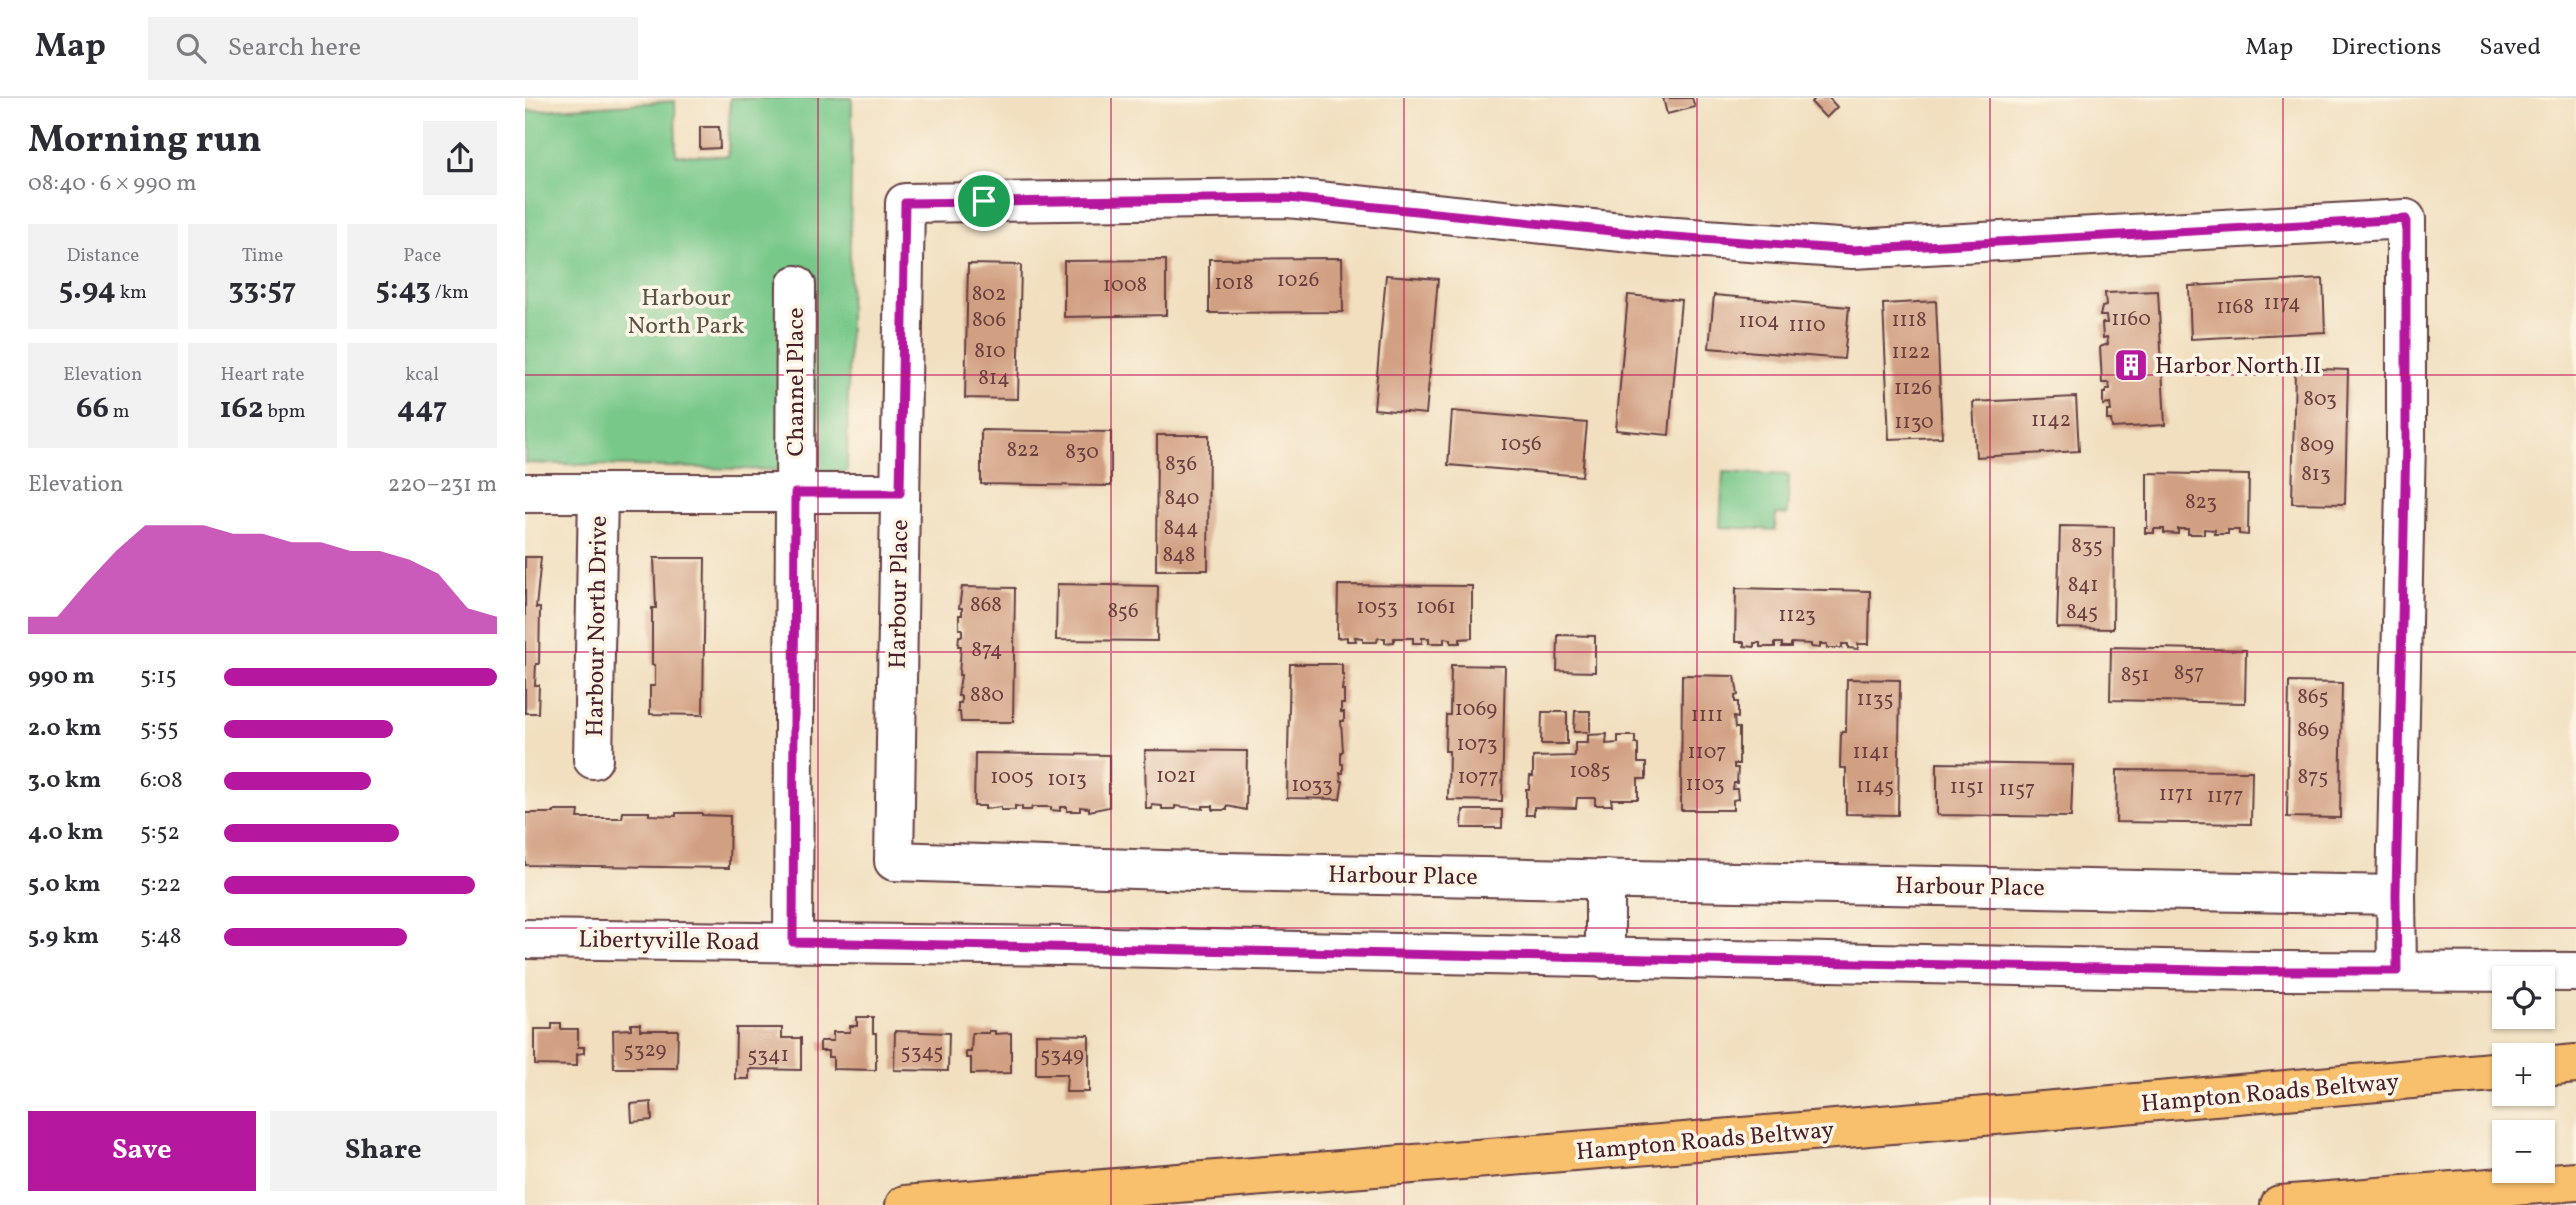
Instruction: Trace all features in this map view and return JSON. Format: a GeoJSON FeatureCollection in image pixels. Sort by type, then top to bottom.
{"type":"FeatureCollection","features":[{"type":"Feature","properties":{"kind":"highway"},"geometry":{"type":"LineString","coordinates":[[2555,1066],[2576,1064]]}},
{"type":"Feature","properties":{"kind":"highway","name":"Hampton Roads Beltway"},"geometry":{"type":"LineString","coordinates":[[905,1205],[1985,1117],[2492,1072]]}},
{"type":"Feature","properties":{"kind":"highway"},"geometry":{"type":"LineString","coordinates":[[2280,1205],[2576,1181]]}},
{"type":"Feature","properties":{"kind":"street","name":"Harbour Place"},"geometry":{"type":"LineString","coordinates":[[1288,198],[1661,236],[1853,250],[2406,219],[2406,440],[2396,895],[1224,872],[894,861],[900,493],[905,203],[1288,198]]}},
{"type":"Feature","properties":{"kind":"street","name":"Channel Place"},"geometry":{"type":"LineString","coordinates":[[793,942],[796,285]]}},
{"type":"Feature","properties":{"kind":"street","name":"Harbour North Drive"},"geometry":{"type":"LineString","coordinates":[[525,492],[900,493]]}},
{"type":"Feature","properties":{"kind":"street","name":"Harbour North Drive"},"geometry":{"type":"LineString","coordinates":[[593,759],[598,494]]}},
{"type":"Feature","properties":{"kind":"street"},"geometry":{"type":"LineString","coordinates":[[1605,879],[1605,959]]}},
{"type":"Feature","properties":{"kind":"street"},"geometry":{"type":"LineString","coordinates":[[2396,895],[2397,971]]}},
{"type":"Feature","properties":{"kind":"street","name":"Libertyville Road"},"geometry":{"type":"LineString","coordinates":[[525,939],[2243,971],[2576,972]]}},
{"type":"Feature","properties":{"kind":"green space","name":"Harbour North Park"},"geometry":{"type":"Polygon","coordinates":[[[730,98],[852,98],[847,472],[525,463],[525,111],[675,101],[676,155],[728,156],[730,98]]]}},
{"type":"Feature","properties":{"kind":"green space"},"geometry":{"type":"Polygon","coordinates":[[[1723,472],[1789,475],[1787,515],[1776,514],[1775,530],[1720,527],[1723,472]]]}},
{"type":"Feature","properties":{"kind":"building"},"geometry":{"type":"Polygon","coordinates":[[[1663,98],[1692,98],[1695,107],[1667,114],[1663,98]]]}},
{"type":"Feature","properties":{"kind":"building"},"geometry":{"type":"Polygon","coordinates":[[[1816,98],[1829,98],[1837,107],[1826,118],[1811,102],[1816,98]]]}},
{"type":"Feature","properties":{"kind":"building"},"geometry":{"type":"Polygon","coordinates":[[[700,127],[719,127],[720,148],[700,149],[700,127]]]}},
{"type":"Feature","properties":{"kind":"building"},"geometry":{"type":"Polygon","coordinates":[[[1342,258],[1343,312],[1209,313],[1209,259],[1342,258]]]}},
{"type":"Feature","properties":{"kind":"building"},"geometry":{"type":"Polygon","coordinates":[[[1166,260],[1166,315],[1064,317],[1064,261],[1166,260]]]}},
{"type":"Feature","properties":{"kind":"building"},"geometry":{"type":"Polygon","coordinates":[[[968,264],[1021,265],[1018,399],[965,398],[968,264]]]}},
{"type":"Feature","properties":{"kind":"building"},"geometry":{"type":"Polygon","coordinates":[[[1386,275],[1438,279],[1426,414],[1374,409],[1386,275]]]}},
{"type":"Feature","properties":{"kind":"building"},"geometry":{"type":"Polygon","coordinates":[[[2323,279],[2325,332],[2191,339],[2189,286],[2323,279]]]}},
{"type":"Feature","properties":{"kind":"building","name":"Harbor North II"},"geometry":{"type":"Polygon","coordinates":[[[2158,291],[2165,425],[2112,428],[2111,420],[2107,420],[2107,411],[2111,411],[2110,404],[2103,405],[2103,393],[2110,389],[2109,383],[2102,383],[2100,347],[2108,344],[2107,337],[2103,338],[2102,323],[2107,323],[2106,316],[2100,316],[2102,307],[2106,306],[2105,293],[2158,291]]]}},
{"type":"Feature","properties":{"kind":"building"},"geometry":{"type":"Polygon","coordinates":[[[1628,295],[1681,300],[1669,435],[1616,430],[1628,295]]]}},
{"type":"Feature","properties":{"kind":"building"},"geometry":{"type":"Polygon","coordinates":[[[1714,295],[1849,307],[1844,359],[1709,348],[1714,295]]]}},
{"type":"Feature","properties":{"kind":"building"},"geometry":{"type":"Polygon","coordinates":[[[1936,301],[1942,437],[1889,439],[1883,304],[1936,301]]]}},
{"type":"Feature","properties":{"kind":"building"},"geometry":{"type":"Polygon","coordinates":[[[2295,368],[2348,370],[2345,504],[2292,503],[2295,368]]]}},
{"type":"Feature","properties":{"kind":"building"},"geometry":{"type":"Polygon","coordinates":[[[2076,397],[2079,451],[1976,457],[1973,402],[2076,397]]]}},
{"type":"Feature","properties":{"kind":"building"},"geometry":{"type":"Polygon","coordinates":[[[1452,411],[1587,423],[1582,476],[1448,465],[1452,411]]]}},
{"type":"Feature","properties":{"kind":"building"},"geometry":{"type":"Polygon","coordinates":[[[981,430],[1111,432],[1111,486],[981,484],[981,430]]]}},
{"type":"Feature","properties":{"kind":"building"},"geometry":{"type":"Polygon","coordinates":[[[1157,435],[1209,435],[1208,570],[1156,570],[1157,435]]]}},
{"type":"Feature","properties":{"kind":"building"},"geometry":{"type":"Polygon","coordinates":[[[2147,473],[2249,475],[2248,535],[2239,534],[2239,530],[2228,530],[2228,534],[2214,534],[2215,530],[2204,529],[2204,534],[2188,534],[2188,529],[2178,529],[2178,534],[2164,533],[2164,529],[2145,533],[2147,473]]]}},
{"type":"Feature","properties":{"kind":"building"},"geometry":{"type":"Polygon","coordinates":[[[2060,526],[2114,527],[2113,629],[2057,628],[2060,526]]]}},
{"type":"Feature","properties":{"kind":"building"},"geometry":{"type":"Polygon","coordinates":[[[525,557],[541,557],[536,608],[540,608],[539,664],[536,664],[535,685],[539,685],[538,713],[525,713],[525,557]]]}},
{"type":"Feature","properties":{"kind":"building"},"geometry":{"type":"Polygon","coordinates":[[[654,558],[705,558],[703,715],[650,714],[650,686],[655,686],[655,665],[652,665],[652,608],[656,608],[654,558]]]}},
{"type":"Feature","properties":{"kind":"building"},"geometry":{"type":"Polygon","coordinates":[[[1057,584],[1158,586],[1157,641],[1056,640],[1057,584]]]}},
{"type":"Feature","properties":{"kind":"building"},"geometry":{"type":"Polygon","coordinates":[[[1338,585],[1472,586],[1472,638],[1460,639],[1460,643],[1451,643],[1451,639],[1444,638],[1444,643],[1429,643],[1429,638],[1422,638],[1422,643],[1413,643],[1413,638],[1394,638],[1394,642],[1385,643],[1385,638],[1378,638],[1377,642],[1363,642],[1363,638],[1355,637],[1356,641],[1347,641],[1347,637],[1337,638],[1338,585]]]}},
{"type":"Feature","properties":{"kind":"building"},"geometry":{"type":"Polygon","coordinates":[[[962,587],[1015,588],[1013,722],[961,722],[958,703],[961,703],[961,696],[958,696],[961,646],[958,646],[959,636],[962,636],[959,615],[962,615],[962,608],[959,608],[962,587]]]}},
{"type":"Feature","properties":{"kind":"building"},"geometry":{"type":"Polygon","coordinates":[[[1736,588],[1870,591],[1869,644],[1858,644],[1858,649],[1848,648],[1848,644],[1842,644],[1842,648],[1827,648],[1827,644],[1820,644],[1820,648],[1811,647],[1811,644],[1791,643],[1791,647],[1782,647],[1782,643],[1775,643],[1775,647],[1760,647],[1760,643],[1754,643],[1754,647],[1744,646],[1744,642],[1735,642],[1736,588]]]}},
{"type":"Feature","properties":{"kind":"building"},"geometry":{"type":"Polygon","coordinates":[[[1558,635],[1595,636],[1595,672],[1557,671],[1558,635]]]}},
{"type":"Feature","properties":{"kind":"building"},"geometry":{"type":"Polygon","coordinates":[[[2111,647],[2246,650],[2245,703],[2110,700],[2111,647]]]}},
{"type":"Feature","properties":{"kind":"building"},"geometry":{"type":"Polygon","coordinates":[[[1290,664],[1342,664],[1344,704],[1341,704],[1341,712],[1344,712],[1344,721],[1341,721],[1343,773],[1340,773],[1343,781],[1340,799],[1287,798],[1290,664]]]}},
{"type":"Feature","properties":{"kind":"building"},"geometry":{"type":"Polygon","coordinates":[[[1451,665],[1505,666],[1502,801],[1448,800],[1449,751],[1445,751],[1446,715],[1450,715],[1451,665]]]}},
{"type":"Feature","properties":{"kind":"building"},"geometry":{"type":"Polygon","coordinates":[[[1682,675],[1735,676],[1738,718],[1734,717],[1735,728],[1739,728],[1739,764],[1734,764],[1734,768],[1738,768],[1737,783],[1734,783],[1733,789],[1737,789],[1738,799],[1733,800],[1733,810],[1681,810],[1682,675]]]}},
{"type":"Feature","properties":{"kind":"building"},"geometry":{"type":"Polygon","coordinates":[[[1847,679],[1900,680],[1898,815],[1846,814],[1846,768],[1840,768],[1841,732],[1846,732],[1847,679]]]}},
{"type":"Feature","properties":{"kind":"building"},"geometry":{"type":"Polygon","coordinates":[[[2289,682],[2342,683],[2340,818],[2287,817],[2289,682]]]}},
{"type":"Feature","properties":{"kind":"building"},"geometry":{"type":"Polygon","coordinates":[[[1575,711],[1590,711],[1590,732],[1574,732],[1575,711]]]}},
{"type":"Feature","properties":{"kind":"building"},"geometry":{"type":"Polygon","coordinates":[[[1542,712],[1567,712],[1567,744],[1541,744],[1542,712]]]}},
{"type":"Feature","properties":{"kind":"building"},"geometry":{"type":"Polygon","coordinates":[[[1607,734],[1606,744],[1618,743],[1618,736],[1635,736],[1638,763],[1646,763],[1646,779],[1638,779],[1638,799],[1611,799],[1612,805],[1595,805],[1595,798],[1577,798],[1576,808],[1534,807],[1534,815],[1526,815],[1526,789],[1529,789],[1530,776],[1533,776],[1533,757],[1575,756],[1575,743],[1588,743],[1588,735],[1607,734]]]}},
{"type":"Feature","properties":{"kind":"building"},"geometry":{"type":"Polygon","coordinates":[[[1145,750],[1247,751],[1246,810],[1227,806],[1227,810],[1213,810],[1213,806],[1203,806],[1203,809],[1175,806],[1175,809],[1162,809],[1162,806],[1152,805],[1152,809],[1146,809],[1145,750]]]}},
{"type":"Feature","properties":{"kind":"building"},"geometry":{"type":"Polygon","coordinates":[[[975,753],[1109,755],[1109,807],[1089,811],[1089,808],[1080,807],[1080,811],[1067,811],[1067,807],[1060,807],[1060,811],[1051,810],[1051,807],[1022,810],[1022,807],[1015,806],[1015,810],[1001,810],[1001,807],[985,809],[985,806],[974,806],[975,753]]]}},
{"type":"Feature","properties":{"kind":"building"},"geometry":{"type":"Polygon","coordinates":[[[1937,763],[2073,765],[2071,817],[1937,815],[1937,763]]]}},
{"type":"Feature","properties":{"kind":"building"},"geometry":{"type":"Polygon","coordinates":[[[2117,770],[2252,771],[2251,824],[2116,822],[2117,770]]]}},
{"type":"Feature","properties":{"kind":"building"},"geometry":{"type":"Polygon","coordinates":[[[1463,810],[1502,810],[1502,828],[1462,828],[1463,810]]]}},
{"type":"Feature","properties":{"kind":"building"},"geometry":{"type":"Polygon","coordinates":[[[579,811],[578,818],[622,818],[623,812],[730,816],[729,868],[525,865],[525,813],[579,811]]]}},
{"type":"Feature","properties":{"kind":"building"},"geometry":{"type":"Polygon","coordinates":[[[857,1017],[873,1017],[876,1070],[833,1069],[833,1057],[828,1057],[828,1051],[820,1051],[820,1041],[833,1041],[833,1032],[850,1032],[850,1026],[857,1026],[857,1017]]]}},
{"type":"Feature","properties":{"kind":"building"},"geometry":{"type":"Polygon","coordinates":[[[552,1023],[561,1023],[561,1029],[578,1029],[578,1047],[584,1047],[584,1053],[577,1054],[577,1066],[535,1065],[535,1029],[552,1029],[552,1023]]]}},
{"type":"Feature","properties":{"kind":"building"},"geometry":{"type":"Polygon","coordinates":[[[631,1024],[640,1024],[640,1030],[678,1030],[677,1068],[614,1068],[613,1030],[631,1029],[631,1024]]]}},
{"type":"Feature","properties":{"kind":"building"},"geometry":{"type":"Polygon","coordinates":[[[736,1028],[782,1028],[782,1038],[801,1038],[801,1070],[749,1069],[749,1079],[735,1079],[736,1028]]]}},
{"type":"Feature","properties":{"kind":"building"},"geometry":{"type":"Polygon","coordinates":[[[895,1031],[949,1033],[948,1071],[894,1070],[895,1031]]]}},
{"type":"Feature","properties":{"kind":"building"},"geometry":{"type":"Polygon","coordinates":[[[995,1031],[995,1034],[1011,1033],[1011,1073],[971,1074],[971,1058],[966,1058],[966,1052],[971,1052],[972,1033],[995,1031]]]}},
{"type":"Feature","properties":{"kind":"building"},"geometry":{"type":"Polygon","coordinates":[[[1036,1034],[1089,1035],[1089,1092],[1066,1092],[1067,1074],[1036,1074],[1036,1034]]]}},
{"type":"Feature","properties":{"kind":"building"},"geometry":{"type":"Polygon","coordinates":[[[651,1102],[652,1120],[632,1122],[631,1104],[651,1102]]]}},
{"type":"Feature","properties":{"kind":"place","name":"Harbor North II"},"geometry":{"type":"Point","coordinates":[2131,365]}},
{"type":"Feature","properties":{"kind":"route"},"geometry":{"type":"LineString","coordinates":[[1288,198],[1661,236],[1853,250],[2406,219],[2406,440],[2396,895],[2397,971],[2257,971],[793,942],[795,493],[900,493],[905,203],[984,201],[1288,198]]}}]}
